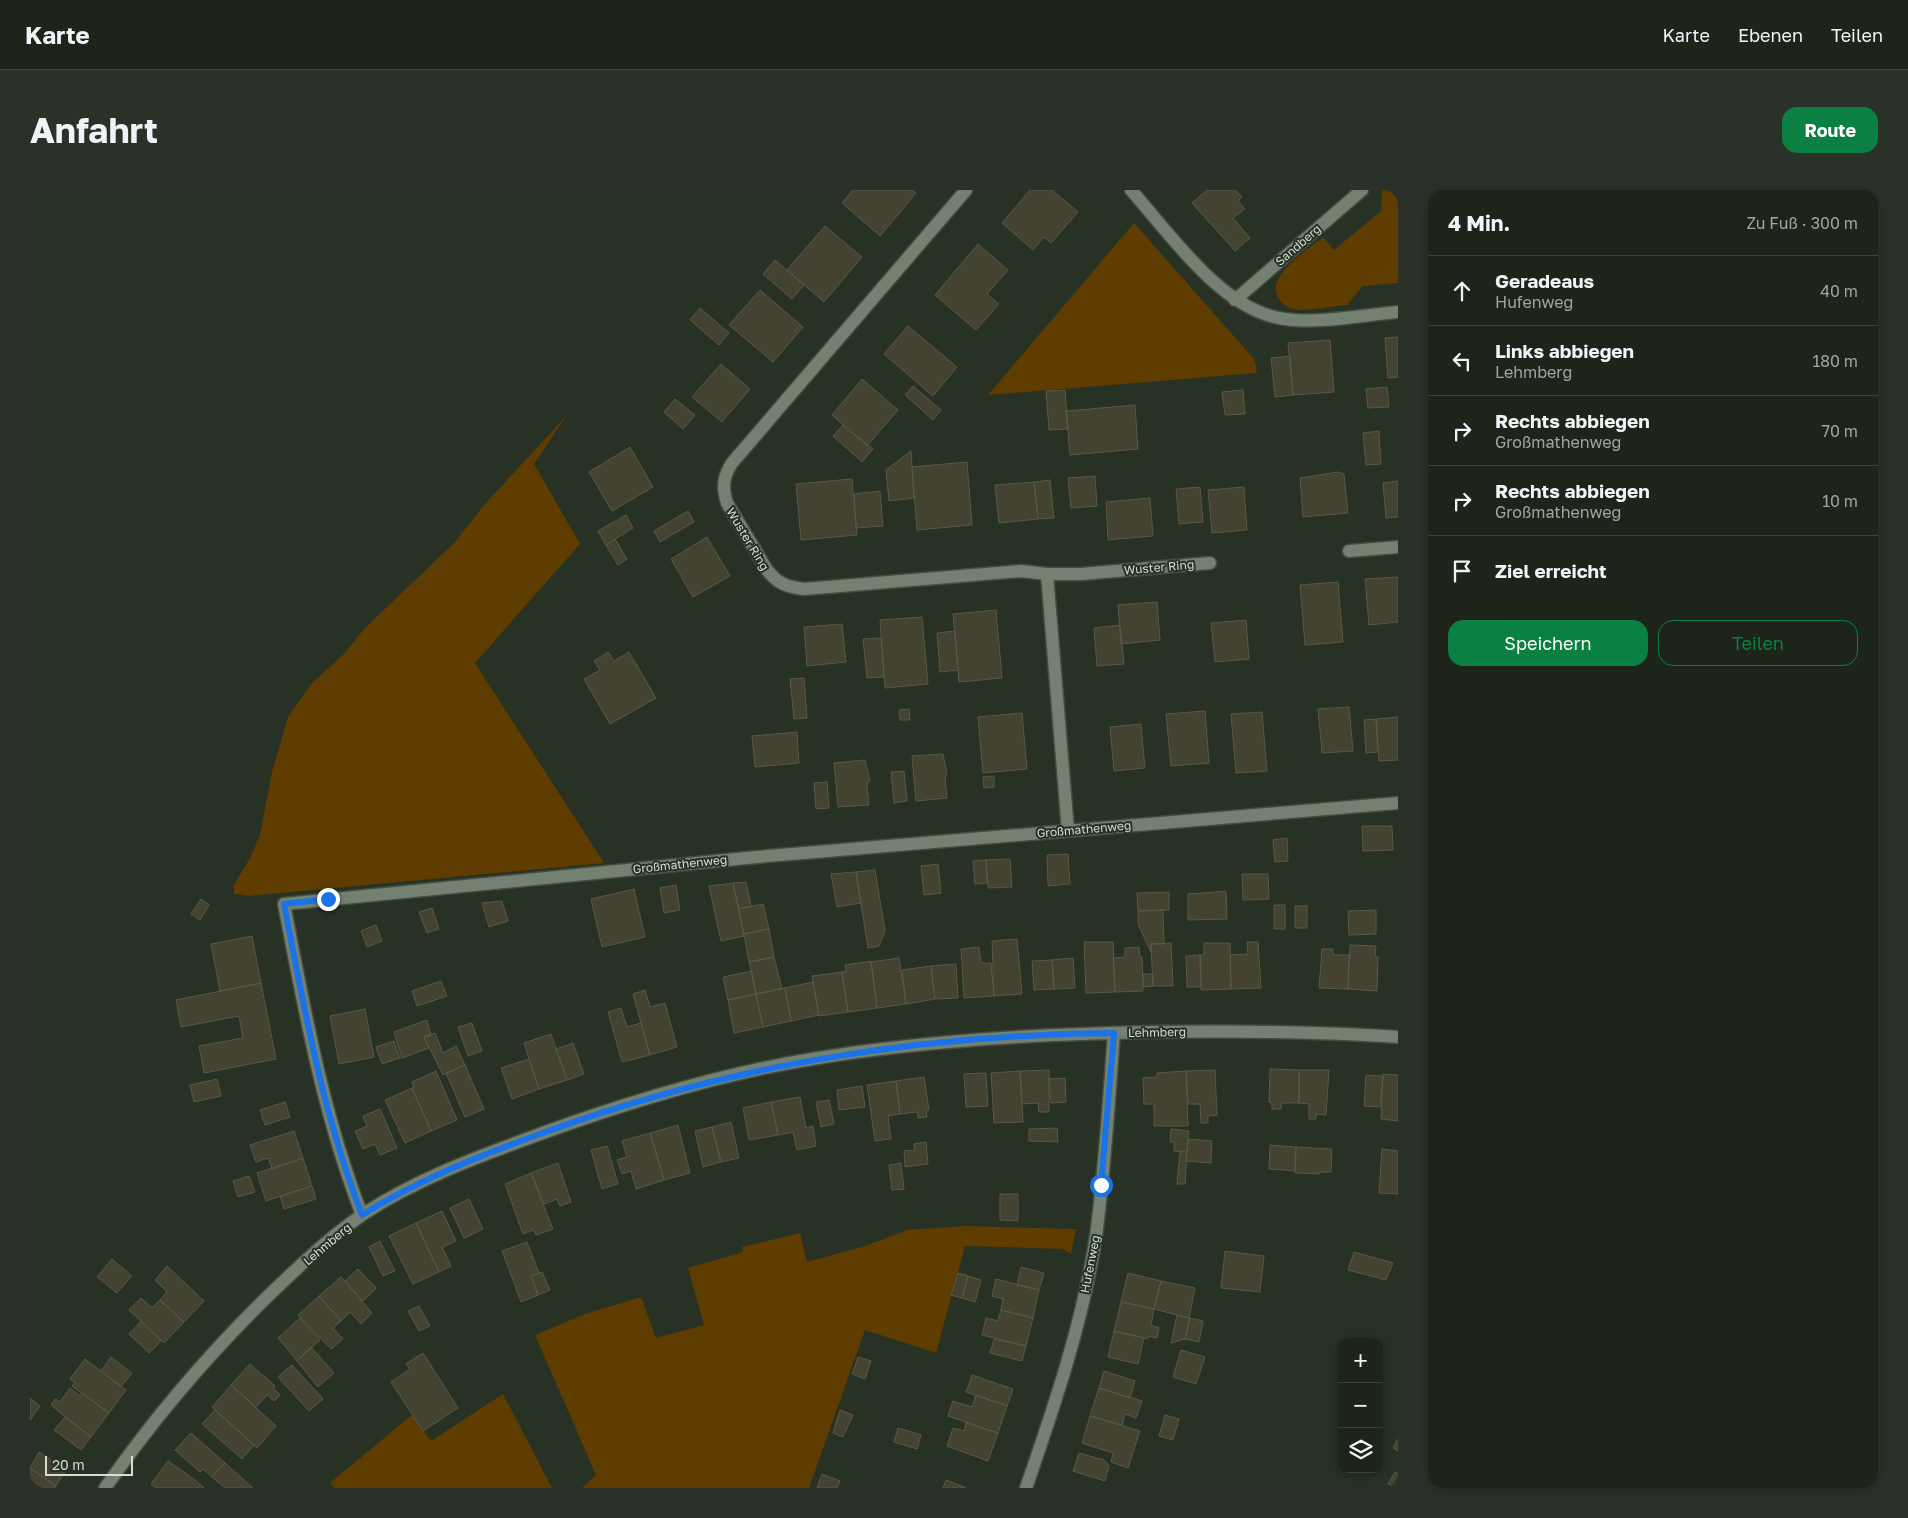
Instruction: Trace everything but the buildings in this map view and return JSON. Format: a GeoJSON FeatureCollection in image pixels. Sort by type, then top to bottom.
{"type":"FeatureCollection","features":[{"type":"Feature","properties":{"kind":"street","name":"Wuster Ring"},"geometry":{"type":"LineString","coordinates":[[966,190],[732,462],[726,473],[723,492],[727,503],[767,570],[775,580],[786,587],[804,589],[1021,571],[1047,574],[1082,574],[1210,563]]}},
{"type":"Feature","properties":{"kind":"street"},"geometry":{"type":"LineString","coordinates":[[1131,190],[1209,277],[1235,300],[1257,311],[1279,318],[1302,320],[1398,312]]}},
{"type":"Feature","properties":{"kind":"street","name":"Sandberg"},"geometry":{"type":"LineString","coordinates":[[1235,300],[1362,190]]}},
{"type":"Feature","properties":{"kind":"street"},"geometry":{"type":"LineString","coordinates":[[1349,551],[1398,547]]}},
{"type":"Feature","properties":{"kind":"street"},"geometry":{"type":"LineString","coordinates":[[1047,574],[1068,831]]}},
{"type":"Feature","properties":{"kind":"street","name":"Großmathenweg"},"geometry":{"type":"LineString","coordinates":[[362,1215],[343,1165],[325,1106],[284,904],[757,857],[1398,803]]}},
{"type":"Feature","properties":{"kind":"street","name":"Lehmberg"},"geometry":{"type":"LineString","coordinates":[[105,1488],[163,1411],[210,1356],[281,1283],[339,1232],[382,1203],[432,1178],[571,1122],[712,1080],[810,1059],[888,1048],[964,1041],[1114,1033],[1246,1031],[1398,1037]]}},
{"type":"Feature","properties":{"kind":"street","name":"Hufenweg"},"geometry":{"type":"LineString","coordinates":[[1026,1488],[1071,1349],[1086,1284],[1096,1228],[1114,1033]]}},
{"type":"Feature","properties":{"kind":"shaded area"},"geometry":{"type":"Polygon","coordinates":[[[1382,190],[1398,190],[1398,283],[1363,286],[1347,305],[1299,310],[1284,305],[1278,297],[1276,289],[1278,280],[1283,272],[1299,256],[1323,237],[1334,250],[1381,211],[1382,190]]]}},
{"type":"Feature","properties":{"kind":"shaded area"},"geometry":{"type":"Polygon","coordinates":[[[1134,223],[1255,360],[1257,373],[988,395],[1134,223]]]}},
{"type":"Feature","properties":{"kind":"shaded area"},"geometry":{"type":"Polygon","coordinates":[[[567,415],[534,464],[580,544],[475,663],[604,863],[249,896],[234,894],[234,885],[250,858],[260,835],[272,772],[288,717],[312,683],[343,655],[365,628],[455,542],[484,505],[567,415]]]}},
{"type":"Feature","properties":{"kind":"shaded area"},"geometry":{"type":"Polygon","coordinates":[[[965,1226],[1076,1229],[1071,1254],[1063,1249],[965,1246],[936,1353],[865,1330],[809,1488],[582,1488],[596,1475],[535,1335],[585,1314],[641,1297],[656,1338],[704,1325],[688,1268],[743,1252],[742,1247],[800,1233],[807,1262],[865,1246],[907,1230],[965,1226]]]}},
{"type":"Feature","properties":{"kind":"shaded area"},"geometry":{"type":"Polygon","coordinates":[[[503,1394],[552,1488],[335,1488],[330,1483],[412,1415],[431,1441],[503,1394]]]}},
{"type":"Feature","properties":{"kind":"route"},"geometry":{"type":"LineString","coordinates":[[328,899],[284,904],[314,1060],[325,1106],[343,1165],[362,1215],[382,1203],[482,1156],[571,1122],[712,1080],[810,1059],[888,1048],[964,1041],[1114,1033],[1101,1185]]}}]}
